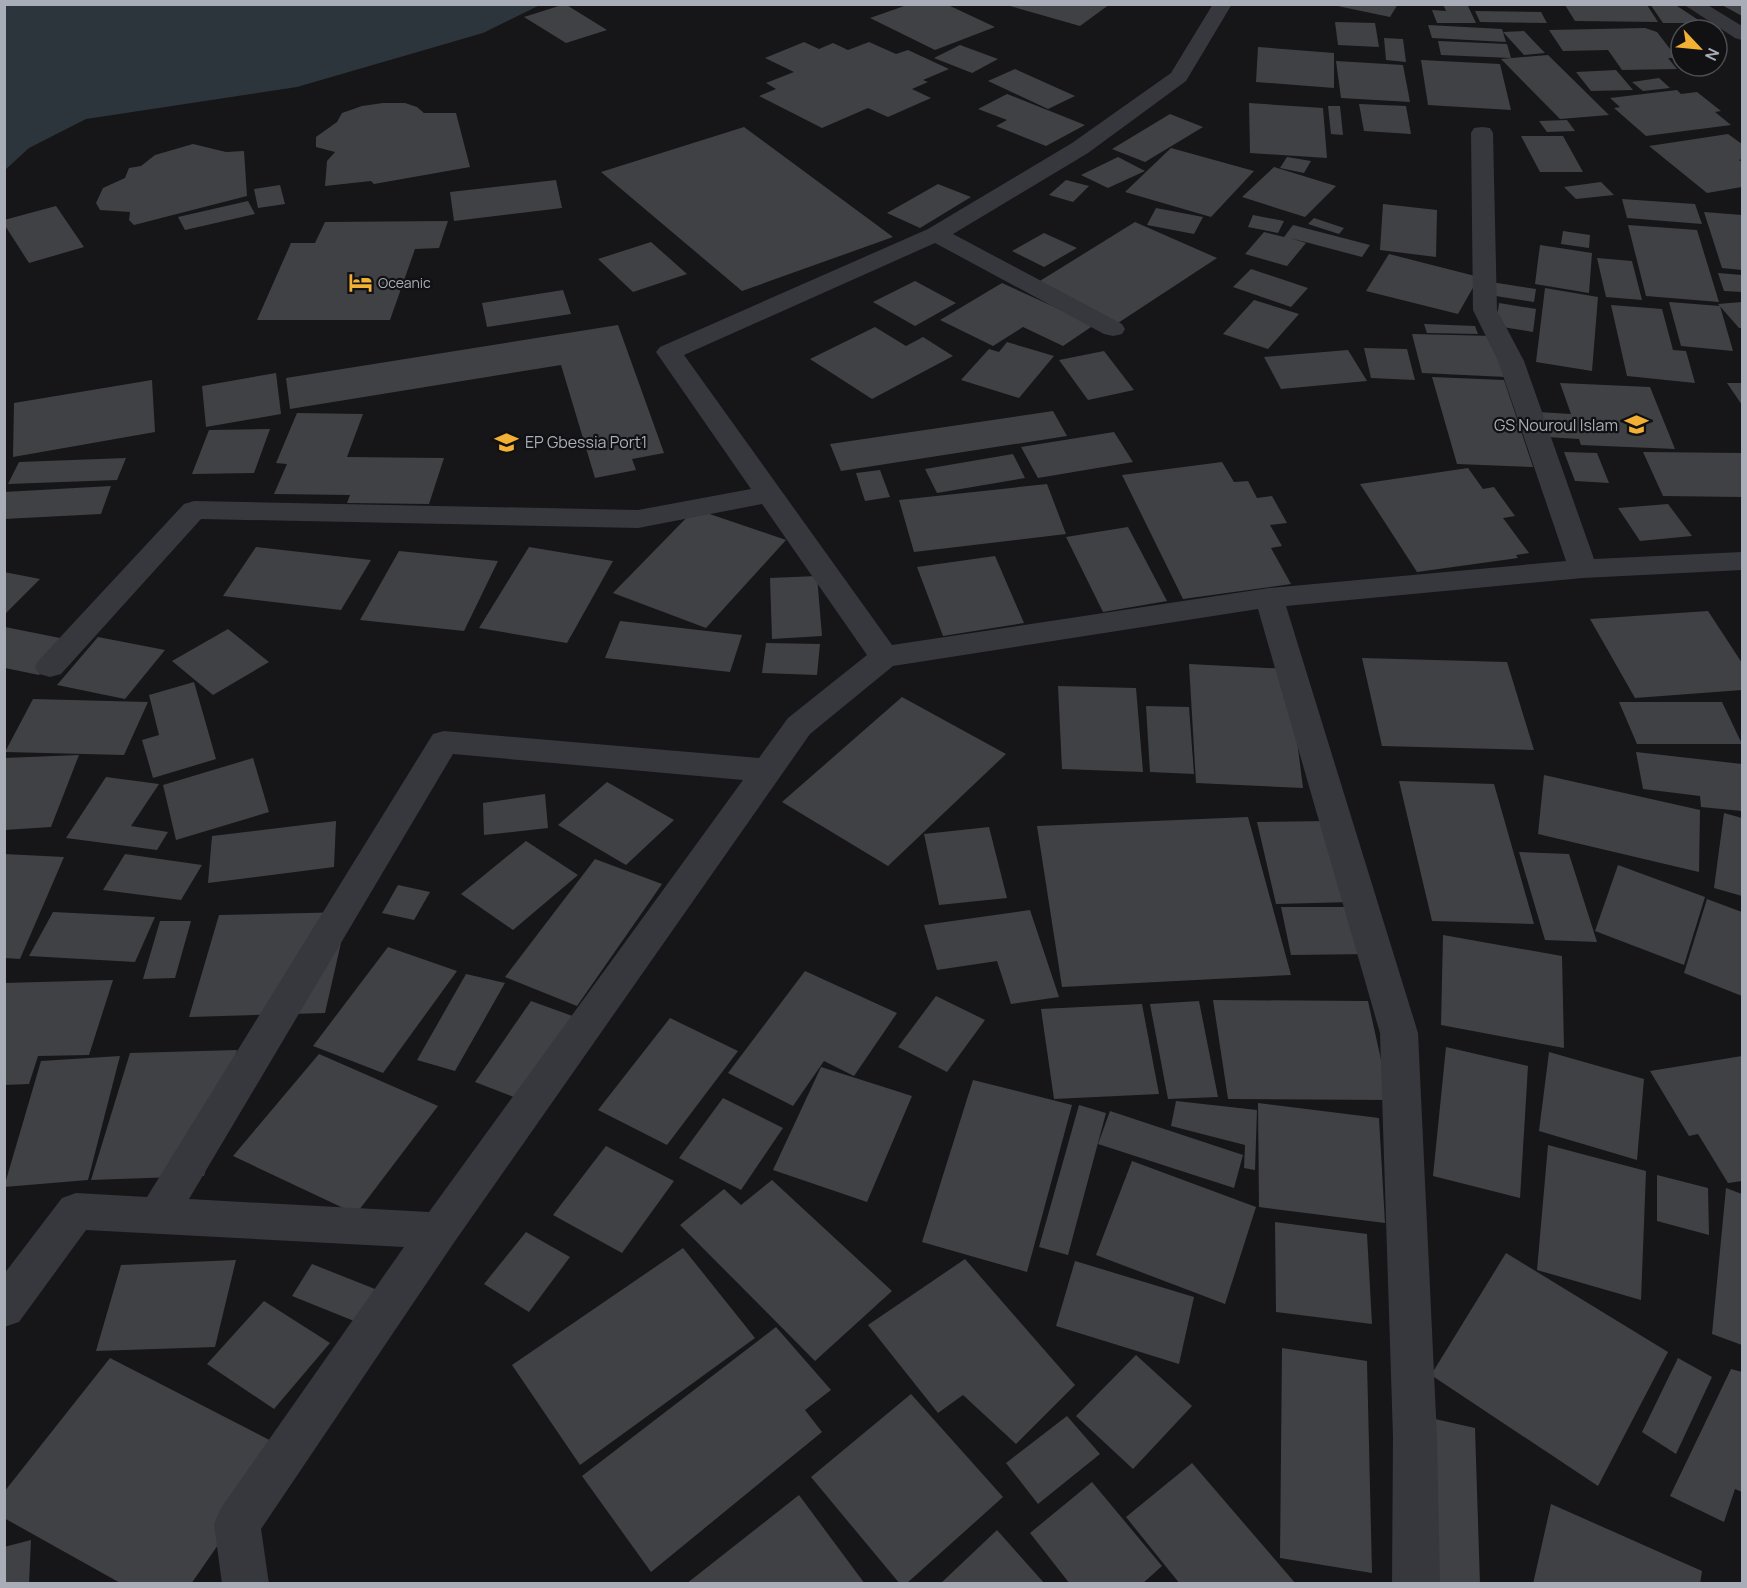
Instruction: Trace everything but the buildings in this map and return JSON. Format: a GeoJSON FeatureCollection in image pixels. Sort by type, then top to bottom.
{"type":"FeatureCollection","features":[{"type":"Feature","properties":{"kind":"street"},"geometry":{"type":"LineString","coordinates":[[884,657],[669,352],[936,234],[1080,148],[1179,77],[1223,4]]}},
{"type":"Feature","properties":{"kind":"street"},"geometry":{"type":"LineString","coordinates":[[1692,4],[1743,34]]}},
{"type":"Feature","properties":{"kind":"street"},"geometry":{"type":"LineString","coordinates":[[1482,133],[1485,310],[1510,361],[1583,569]]}},
{"type":"Feature","properties":{"kind":"street"},"geometry":{"type":"LineString","coordinates":[[936,234],[1113,329]]}},
{"type":"Feature","properties":{"kind":"street"},"geometry":{"type":"LineString","coordinates":[[50,667],[194,510],[638,519],[769,494]]}},
{"type":"Feature","properties":{"kind":"street"},"geometry":{"type":"LineString","coordinates":[[246,1584],[237,1524],[439,1231],[767,770],[800,726],[884,657],[1269,598],[1583,569],[1743,561]]}},
{"type":"Feature","properties":{"kind":"street"},"geometry":{"type":"LineString","coordinates":[[1269,598],[1399,1033],[1415,1437],[1416,1584]]}},
{"type":"Feature","properties":{"kind":"street"},"geometry":{"type":"LineString","coordinates":[[158,1215],[444,742],[767,770]]}},
{"type":"Feature","properties":{"kind":"street"},"geometry":{"type":"LineString","coordinates":[[4,1308],[76,1211],[439,1231]]}},
{"type":"Feature","properties":{"kind":"shaded area"},"geometry":{"type":"Polygon","coordinates":[[[5,4],[540,5],[483,33],[297,87],[86,119],[29,148],[5,170],[5,4]]]}},
{"type":"Feature","properties":{"kind":"place","name":"Oceanic"},"geometry":{"type":"Point","coordinates":[360,283]}},
{"type":"Feature","properties":{"kind":"place","name":"GS Nouroul Islam"},"geometry":{"type":"Point","coordinates":[1636,425]}},
{"type":"Feature","properties":{"kind":"place","name":"EP Gbessia Port1"},"geometry":{"type":"Point","coordinates":[507,442]}}]}
